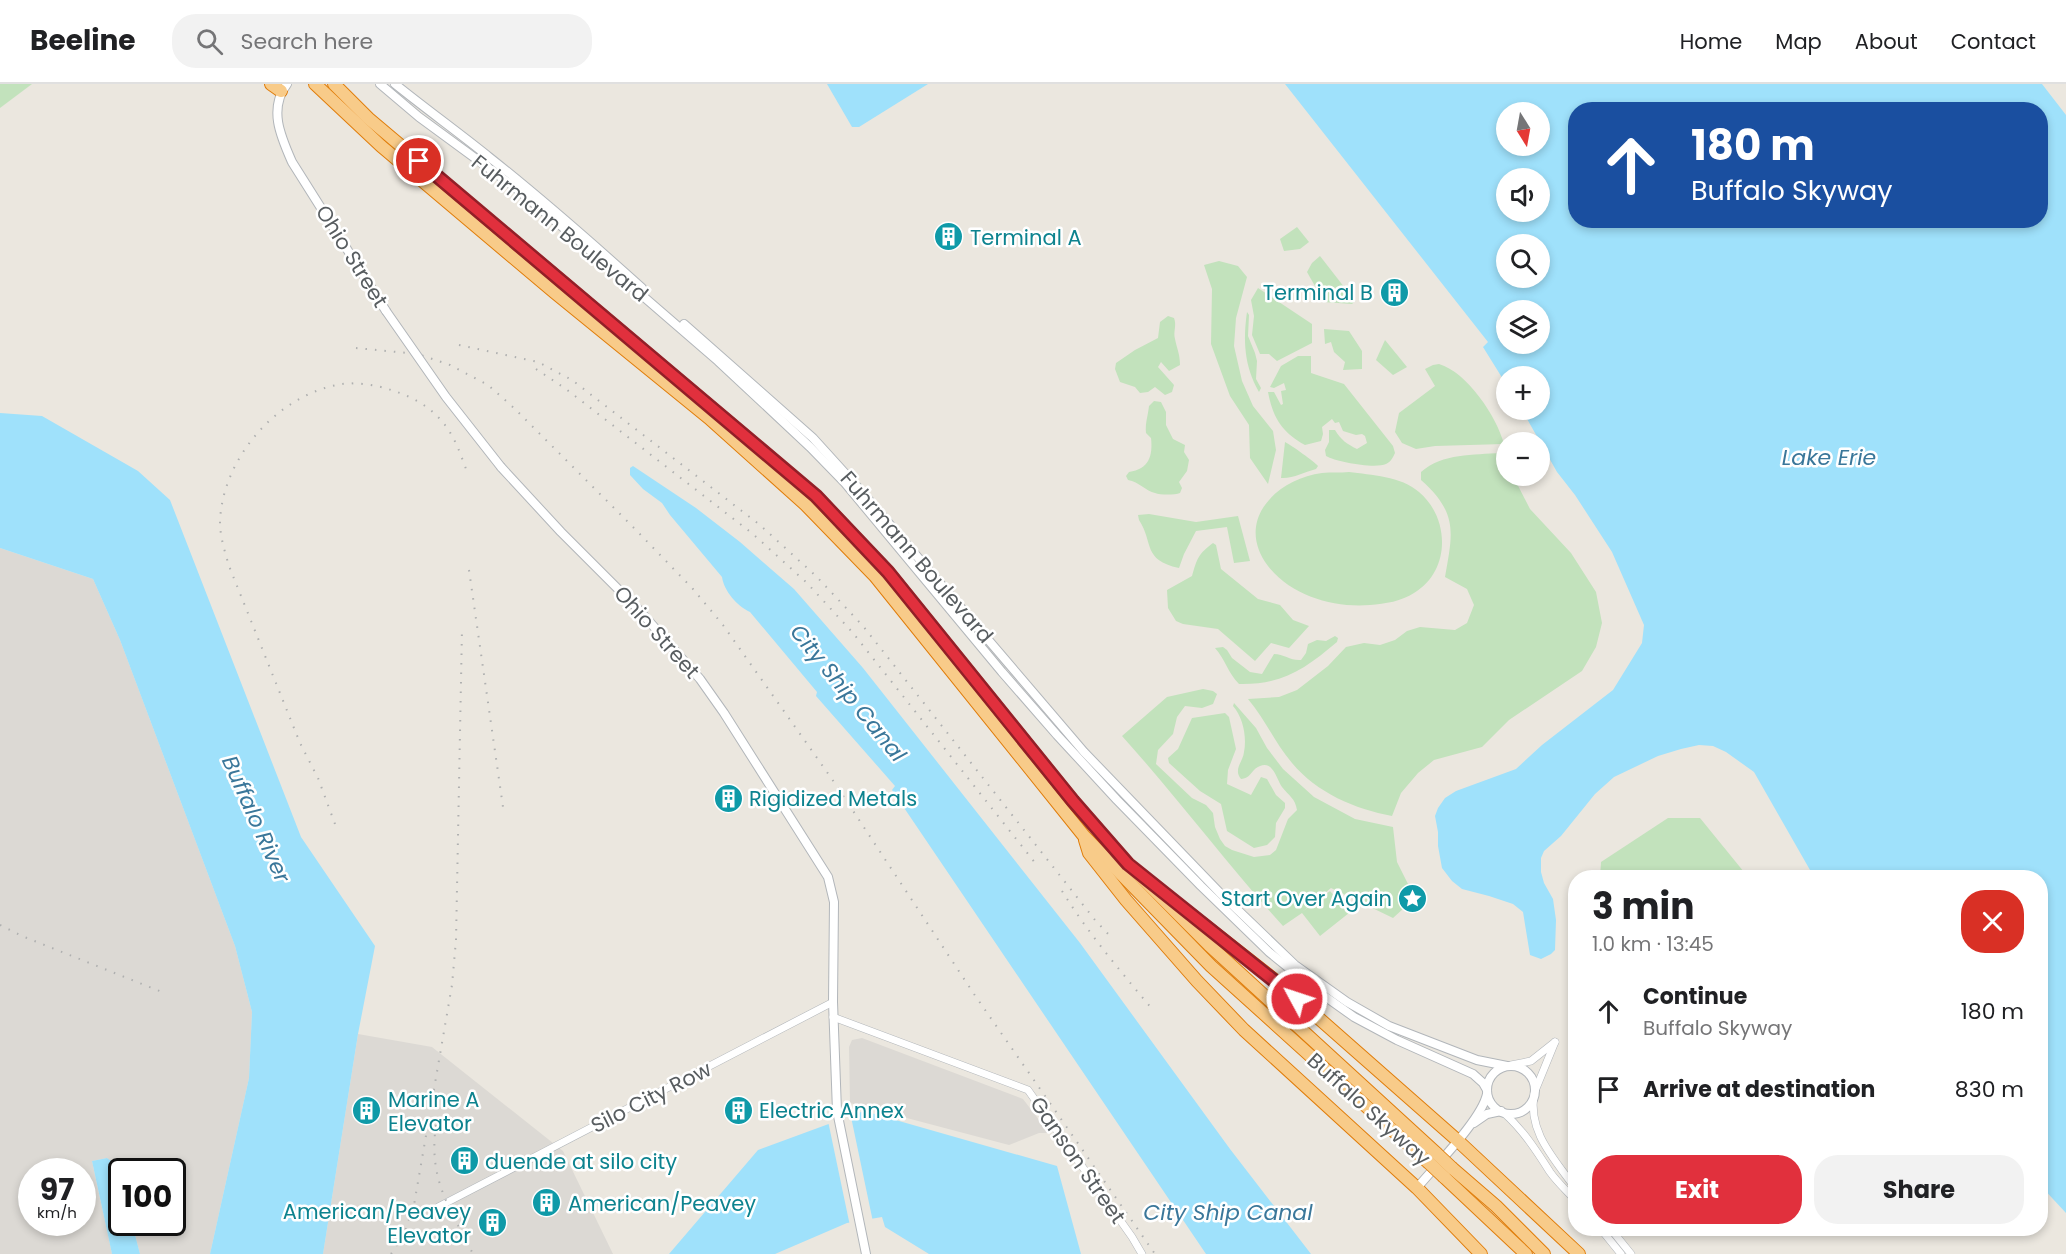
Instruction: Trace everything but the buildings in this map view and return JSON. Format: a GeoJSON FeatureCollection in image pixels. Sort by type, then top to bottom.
{"type":"FeatureCollection","features":[{"type":"Feature","properties":{"kind":"highway","name":"Buffalo Skyway"},"geometry":{"type":"LineString","coordinates":[[315,84],[381,146],[554,292],[709,418],[806,505],[875,576],[1028,755],[1042,762],[1128,864],[1209,945],[1448,1172],[1526,1254]]}},
{"type":"Feature","properties":{"kind":"highway","name":"Buffalo Skyway"},"geometry":{"type":"LineString","coordinates":[[334,84],[368,118],[816,496],[888,572],[1028,755],[1031,770],[1084,836],[1211,966],[1432,1157]]}},
{"type":"Feature","properties":{"kind":"highway"},"geometry":{"type":"LineString","coordinates":[[1084,836],[1089,853],[1156,937],[1197,981],[1244,1030],[1417,1188],[1481,1254]]}},
{"type":"Feature","properties":{"kind":"highway"},"geometry":{"type":"LineString","coordinates":[[1128,864],[1281,985],[1457,1140],[1579,1254]]}},
{"type":"Feature","properties":{"kind":"highway","name":"Buffalo Skyway"},"geometry":{"type":"LineString","coordinates":[[1448,1172],[1496,1206],[1544,1254]]}},
{"type":"Feature","properties":{"kind":"street","name":"Fuhrmann Boulevard"},"geometry":{"type":"LineString","coordinates":[[380,84],[419,117],[485,159]]}},
{"type":"Feature","properties":{"kind":"street","name":"Fuhrmann Boulevard"},"geometry":{"type":"LineString","coordinates":[[395,84],[485,159],[571,225],[737,375],[813,438],[855,484],[1081,755],[1301,974],[1363,1021],[1397,1040],[1473,1074],[1483,1083],[1493,1106],[1518,1126],[1534,1146],[1551,1174],[1568,1192]]}},
{"type":"Feature","properties":{"kind":"street","name":"Ohio Street"},"geometry":{"type":"LineString","coordinates":[[279,86],[277,123],[292,162],[386,311],[446,397],[501,467],[561,532],[640,611],[700,680],[729,721],[828,877],[834,902],[833,1017],[837,1111],[866,1254]]}},
{"type":"Feature","properties":{"kind":"street","name":"Fuhrmann Boulevard"},"geometry":{"type":"LineString","coordinates":[[1301,974],[1389,1026],[1477,1060],[1527,1072],[1533,1081],[1535,1093]]}},
{"type":"Feature","properties":{"kind":"street","name":"Silo City Row"},"geometry":{"type":"LineString","coordinates":[[438,1207],[833,1002]]}},
{"type":"Feature","properties":{"kind":"street","name":"Ganson Street"},"geometry":{"type":"LineString","coordinates":[[833,1017],[1028,1090],[1142,1254]]}},
{"type":"Feature","properties":{"kind":"street"},"geometry":{"type":"LineString","coordinates":[[1417,1188],[1469,1127],[1481,1108],[1489,1079],[1494,1073],[1509,1066],[1531,1061],[1556,1042],[1531,1103],[1523,1110],[1514,1113],[1487,1114],[1469,1127]]}},
{"type":"Feature","properties":{"kind":"street"},"geometry":{"type":"LineString","coordinates":[[1535,1093],[1533,1116],[1535,1126],[1542,1141],[1568,1178]]}},
{"type":"Feature","properties":{"kind":"street"},"geometry":{"type":"LineString","coordinates":[[1606,1236],[1621,1254]]}},
{"type":"Feature","properties":{"kind":"street"},"geometry":{"type":"LineString","coordinates":[[1616,1236],[1631,1254]]}},
{"type":"Feature","properties":{"kind":"shaded area"},"geometry":{"type":"Polygon","coordinates":[[[0,548],[93,579],[120,640],[235,946],[252,1012],[249,1078],[210,1254],[140,1254],[135,1236],[186,1236],[186,1158],[107,1158],[96,1160],[96,1158],[18,1158],[18,1236],[96,1236],[96,1180],[112,1254],[0,1254],[0,548]]]}},
{"type":"Feature","properties":{"kind":"shaded area"},"geometry":{"type":"Polygon","coordinates":[[[358,1034],[432,1047],[563,1151],[613,1254],[323,1254],[358,1034]]]}},
{"type":"Feature","properties":{"kind":"shaded area"},"geometry":{"type":"Polygon","coordinates":[[[862,1038],[1023,1099],[1049,1133],[1039,1133],[1009,1145],[850,1103],[849,1047],[852,1040],[862,1038]]]}},
{"type":"Feature","properties":{"kind":"green space"},"geometry":{"type":"Polygon","coordinates":[[[0,84],[32,84],[0,108],[0,84]]]}},
{"type":"Feature","properties":{"kind":"green space"},"geometry":{"type":"Polygon","coordinates":[[[1297,227],[1309,242],[1300,249],[1284,251],[1280,239],[1297,227]]]}},
{"type":"Feature","properties":{"kind":"green space"},"geometry":{"type":"Polygon","coordinates":[[[1320,256],[1355,301],[1352,304],[1324,302],[1307,272],[1320,256]]]}},
{"type":"Feature","properties":{"kind":"green space"},"geometry":{"type":"Polygon","coordinates":[[[1219,261],[1238,266],[1247,277],[1236,318],[1234,346],[1242,381],[1253,406],[1273,431],[1276,450],[1268,484],[1250,458],[1249,425],[1230,396],[1211,344],[1212,289],[1204,265],[1219,261]]]}},
{"type":"Feature","properties":{"kind":"green space"},"geometry":{"type":"Polygon","coordinates":[[[1258,288],[1312,324],[1312,343],[1277,361],[1269,354],[1260,354],[1252,335],[1254,316],[1251,300],[1258,288]]]}},
{"type":"Feature","properties":{"kind":"green space"},"geometry":{"type":"Polygon","coordinates":[[[1247,312],[1249,315],[1248,336],[1257,361],[1256,379],[1261,388],[1259,392],[1250,372],[1246,353],[1247,312]]]}},
{"type":"Feature","properties":{"kind":"green space"},"geometry":{"type":"Polygon","coordinates":[[[1168,316],[1174,318],[1175,321],[1180,365],[1169,371],[1161,362],[1158,367],[1174,385],[1172,392],[1165,395],[1155,387],[1148,392],[1140,393],[1135,387],[1120,382],[1115,369],[1116,363],[1158,338],[1160,322],[1168,316]]]}},
{"type":"Feature","properties":{"kind":"green space"},"geometry":{"type":"Polygon","coordinates":[[[1324,329],[1349,331],[1362,351],[1362,369],[1343,370],[1345,362],[1334,352],[1331,342],[1325,344],[1324,329]]]}},
{"type":"Feature","properties":{"kind":"green space"},"geometry":{"type":"Polygon","coordinates":[[[1385,340],[1407,367],[1393,375],[1376,360],[1385,340]]]}},
{"type":"Feature","properties":{"kind":"green space"},"geometry":{"type":"Polygon","coordinates":[[[1298,356],[1311,356],[1311,373],[1344,384],[1393,446],[1395,453],[1389,462],[1381,465],[1365,465],[1326,456],[1329,430],[1335,430],[1344,441],[1357,449],[1367,443],[1365,436],[1343,431],[1339,422],[1335,423],[1332,419],[1322,427],[1321,441],[1305,445],[1290,435],[1276,417],[1268,392],[1274,392],[1281,405],[1283,404],[1281,391],[1286,390],[1284,383],[1274,388],[1270,387],[1281,366],[1298,356]]]}},
{"type":"Feature","properties":{"kind":"green space"},"geometry":{"type":"Polygon","coordinates":[[[1439,364],[1450,369],[1460,376],[1479,397],[1500,432],[1496,432],[1496,444],[1435,446],[1416,449],[1402,443],[1395,432],[1399,413],[1435,386],[1425,369],[1439,364]]]}},
{"type":"Feature","properties":{"kind":"green space"},"geometry":{"type":"Polygon","coordinates":[[[1154,401],[1161,402],[1166,412],[1166,425],[1173,439],[1185,445],[1184,452],[1189,460],[1187,471],[1179,482],[1182,488],[1178,494],[1157,494],[1128,480],[1126,476],[1129,472],[1145,465],[1150,456],[1151,438],[1146,433],[1146,426],[1149,406],[1154,401]]]}},
{"type":"Feature","properties":{"kind":"green space"},"geometry":{"type":"Polygon","coordinates":[[[1285,442],[1316,464],[1318,466],[1316,469],[1281,478],[1285,442]]]}},
{"type":"Feature","properties":{"kind":"green space"},"geometry":{"type":"Polygon","coordinates":[[[1496,453],[1496,486],[1518,486],[1530,509],[1571,553],[1596,592],[1602,623],[1596,647],[1582,671],[1509,720],[1482,747],[1434,760],[1418,773],[1401,793],[1392,816],[1364,809],[1325,791],[1302,774],[1280,747],[1248,699],[1279,697],[1297,690],[1328,666],[1346,647],[1364,643],[1380,645],[1420,627],[1455,630],[1467,623],[1474,605],[1467,589],[1445,577],[1451,535],[1447,513],[1433,492],[1421,480],[1421,472],[1439,461],[1469,455],[1496,453]]]}},
{"type":"Feature","properties":{"kind":"green space"},"geometry":{"type":"Polygon","coordinates":[[[1349,472],[1386,477],[1412,487],[1429,503],[1436,516],[1441,530],[1440,558],[1435,572],[1426,583],[1409,596],[1387,603],[1370,605],[1342,604],[1314,598],[1289,585],[1278,576],[1268,566],[1259,549],[1256,533],[1258,518],[1265,505],[1276,493],[1305,477],[1322,473],[1349,472]]]}},
{"type":"Feature","properties":{"kind":"green space"},"geometry":{"type":"Polygon","coordinates":[[[1149,514],[1196,522],[1238,516],[1250,561],[1234,563],[1227,527],[1196,531],[1179,568],[1167,565],[1154,555],[1139,520],[1138,515],[1149,514]]]}},
{"type":"Feature","properties":{"kind":"green space"},"geometry":{"type":"Polygon","coordinates":[[[1213,543],[1216,545],[1221,569],[1258,599],[1280,605],[1293,620],[1309,626],[1289,648],[1271,643],[1255,661],[1218,629],[1176,621],[1168,608],[1167,590],[1192,576],[1199,557],[1213,543]]]}},
{"type":"Feature","properties":{"kind":"green space"},"geometry":{"type":"Polygon","coordinates":[[[1335,636],[1338,638],[1337,642],[1292,674],[1254,684],[1239,684],[1215,648],[1223,647],[1232,658],[1250,672],[1262,674],[1274,654],[1301,660],[1308,644],[1317,640],[1326,641],[1335,636]]]}},
{"type":"Feature","properties":{"kind":"green space"},"geometry":{"type":"Polygon","coordinates":[[[1203,689],[1217,694],[1213,704],[1202,708],[1185,706],[1177,717],[1173,734],[1158,750],[1156,764],[1192,798],[1206,805],[1213,813],[1215,827],[1225,846],[1254,857],[1270,855],[1276,850],[1288,819],[1297,810],[1293,800],[1268,766],[1257,767],[1241,779],[1238,769],[1243,756],[1245,740],[1242,721],[1233,706],[1234,703],[1256,728],[1267,748],[1283,769],[1314,797],[1355,819],[1393,827],[1397,862],[1415,898],[1393,918],[1331,888],[1302,912],[1330,891],[1349,913],[1320,936],[1302,913],[1283,926],[1122,736],[1167,697],[1203,689]]]}},
{"type":"Feature","properties":{"kind":"green space"},"geometry":{"type":"Polygon","coordinates":[[[1225,713],[1229,717],[1236,749],[1228,770],[1227,784],[1251,795],[1261,777],[1267,779],[1276,795],[1285,803],[1285,808],[1276,823],[1275,837],[1267,845],[1254,848],[1227,831],[1221,804],[1200,791],[1169,763],[1168,758],[1178,749],[1192,718],[1225,713]]]}},
{"type":"Feature","properties":{"kind":"green space"},"geometry":{"type":"Polygon","coordinates":[[[1668,818],[1700,818],[1742,870],[1600,870],[1601,862],[1668,818]]]}},
{"type":"Feature","properties":{"kind":"water"},"geometry":{"type":"Polygon","coordinates":[[[827,84],[928,84],[859,127],[852,127],[827,84]]]}},
{"type":"Feature","properties":{"kind":"water","name":"Lake Erie"},"geometry":{"type":"Polygon","coordinates":[[[1285,84],[2042,84],[2066,115],[2066,1213],[2048,1194],[2048,870],[1810,870],[1754,772],[1726,752],[1713,746],[1699,745],[1658,756],[1614,777],[1595,794],[1561,836],[1544,851],[1541,858],[1541,872],[1553,899],[1556,920],[1555,950],[1541,959],[1530,955],[1523,912],[1513,904],[1462,889],[1442,868],[1435,816],[1445,798],[1456,791],[1516,769],[1542,745],[1613,690],[1642,643],[1644,625],[1612,552],[1550,460],[1550,432],[1534,432],[1528,420],[1550,420],[1550,366],[1496,366],[1496,368],[1483,347],[1488,342],[1285,84]]]}},
{"type":"Feature","properties":{"kind":"water","name":"Buffalo River"},"geometry":{"type":"Polygon","coordinates":[[[0,413],[42,416],[138,471],[170,500],[301,837],[375,946],[358,1034],[323,1254],[210,1254],[249,1078],[252,1012],[235,946],[120,640],[93,579],[0,548],[0,413]]]}},
{"type":"Feature","properties":{"kind":"water","name":"City Ship Canal"},"geometry":{"type":"Polygon","coordinates":[[[633,466],[696,508],[740,542],[794,589],[863,668],[1080,943],[1230,1149],[1311,1254],[1206,1254],[892,790],[895,786],[816,696],[817,692],[750,612],[732,598],[725,588],[722,577],[662,503],[643,489],[630,475],[630,468],[633,466]]]}},
{"type":"Feature","properties":{"kind":"water"},"geometry":{"type":"Polygon","coordinates":[[[864,1111],[1057,1166],[1081,1254],[929,1254],[885,1227],[882,1217],[847,1223],[775,1254],[669,1254],[758,1150],[864,1111]]]}},
{"type":"Feature","properties":{"kind":"water"},"geometry":{"type":"Polygon","coordinates":[[[108,1159],[108,1235],[96,1180],[96,1160],[108,1159]]]}},
{"type":"Feature","properties":{"kind":"water"},"geometry":{"type":"Polygon","coordinates":[[[108,1236],[135,1236],[140,1254],[112,1254],[108,1236]]]}},
{"type":"Feature","properties":{"kind":"pier"},"geometry":{"type":"Polygon","coordinates":[[[850,1112],[873,1222],[850,1226],[828,1121],[850,1112]]]}},
{"type":"Feature","properties":{"kind":"railway"},"geometry":{"type":"LineString","coordinates":[[459,345],[538,362],[572,380],[760,525],[816,576],[863,626],[1110,936]]}},
{"type":"Feature","properties":{"kind":"railway"},"geometry":{"type":"LineString","coordinates":[[356,348],[418,354],[450,365],[488,385],[514,408],[693,589],[723,625],[834,782],[974,994],[1155,1254]]}},
{"type":"Feature","properties":{"kind":"railway"},"geometry":{"type":"LineString","coordinates":[[536,369],[566,389],[753,534],[807,583],[853,633],[1036,864]]}},
{"type":"Feature","properties":{"kind":"railway"},"geometry":{"type":"LineString","coordinates":[[335,824],[229,566],[220,522],[223,498],[231,475],[243,453],[276,415],[296,401],[318,390],[348,383],[385,388],[410,397],[428,408],[448,429],[466,469]]}},
{"type":"Feature","properties":{"kind":"railway"},"geometry":{"type":"LineString","coordinates":[[469,570],[504,814]]}},
{"type":"Feature","properties":{"kind":"railway"},"geometry":{"type":"LineString","coordinates":[[391,1254],[404,1234],[414,1205],[452,985],[456,940],[462,629]]}},
{"type":"Feature","properties":{"kind":"railway"},"geometry":{"type":"LineString","coordinates":[[1062,891],[1094,937],[1153,1010]]}},
{"type":"Feature","properties":{"kind":"railway"},"geometry":{"type":"LineString","coordinates":[[0,925],[162,992]]}},
{"type":"Feature","properties":{"kind":"railway"},"geometry":{"type":"LineString","coordinates":[[436,1125],[434,1144],[438,1178],[449,1207],[473,1254]]}},
{"type":"Feature","properties":{"kind":"place","name":"Terminal A"},"geometry":{"type":"Point","coordinates":[949,237]}},
{"type":"Feature","properties":{"kind":"place","name":"Terminal B"},"geometry":{"type":"Point","coordinates":[1394,292]}},
{"type":"Feature","properties":{"kind":"place","name":"Rigidized Metals"},"geometry":{"type":"Point","coordinates":[728,798]}},
{"type":"Feature","properties":{"kind":"place","name":"Start Over Again"},"geometry":{"type":"Point","coordinates":[1413,898]}},
{"type":"Feature","properties":{"kind":"place","name":"Electric Annex"},"geometry":{"type":"Point","coordinates":[738,1110]}},
{"type":"Feature","properties":{"kind":"place","name":"Marine A Elevator"},"geometry":{"type":"Point","coordinates":[367,1111]}},
{"type":"Feature","properties":{"kind":"place","name":"duende at silo city"},"geometry":{"type":"Point","coordinates":[464,1161]}},
{"type":"Feature","properties":{"kind":"place","name":"American/Peavey"},"geometry":{"type":"Point","coordinates":[547,1203]}},
{"type":"Feature","properties":{"kind":"place","name":"American/Peavey Elevator"},"geometry":{"type":"Point","coordinates":[492,1223]}},
{"type":"Feature","properties":{"kind":"route"},"geometry":{"type":"LineString","coordinates":[[419,161],[816,496],[888,572],[1073,801],[1128,864],[1297,999]]}}]}
